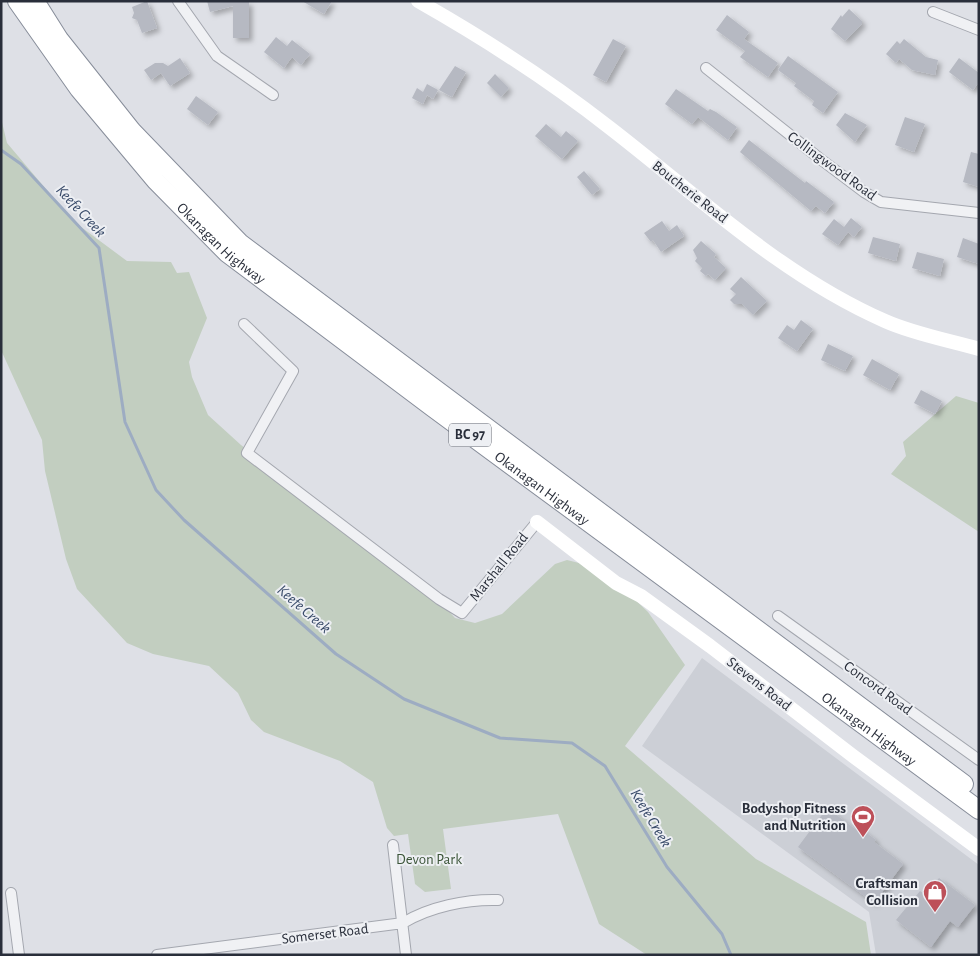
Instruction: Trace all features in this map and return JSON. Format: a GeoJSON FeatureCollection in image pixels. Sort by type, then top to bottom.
{"type":"FeatureCollection","features":[{"type":"Feature","properties":{"kind":"highway","name":"Okanagan Highway"},"geometry":{"type":"LineString","coordinates":[[17,1],[41,38],[85,96],[156,182],[227,253],[432,407],[979,810]]}},
{"type":"Feature","properties":{"kind":"highway","name":"Okanagan Highway"},"geometry":{"type":"LineString","coordinates":[[35,1],[59,39],[132,131],[240,243],[979,795]]}},
{"type":"Feature","properties":{"kind":"main road","name":"Boucherie Road"},"geometry":{"type":"LineString","coordinates":[[418,1],[487,40],[608,127],[757,244],[828,292],[886,321],[979,349]]}},
{"type":"Feature","properties":{"kind":"main road","name":"Stevens Road"},"geometry":{"type":"LineString","coordinates":[[536,522],[616,583],[641,596],[710,646],[853,756],[979,849]]}},
{"type":"Feature","properties":{"kind":"street"},"geometry":{"type":"LineString","coordinates":[[178,1],[217,56],[273,95]]}},
{"type":"Feature","properties":{"kind":"street"},"geometry":{"type":"LineString","coordinates":[[934,12],[979,30]]}},
{"type":"Feature","properties":{"kind":"street","name":"Collingwood Road"},"geometry":{"type":"LineString","coordinates":[[706,68],[814,154],[864,192],[881,202],[979,212]]}},
{"type":"Feature","properties":{"kind":"street","name":"Marshall Road"},"geometry":{"type":"LineString","coordinates":[[244,324],[293,371],[247,453],[438,599],[462,613],[536,522]]}},
{"type":"Feature","properties":{"kind":"street","name":"Concord Road"},"geometry":{"type":"LineString","coordinates":[[778,616],[979,760]]}},
{"type":"Feature","properties":{"kind":"street"},"geometry":{"type":"LineString","coordinates":[[393,845],[406,955]]}},
{"type":"Feature","properties":{"kind":"street"},"geometry":{"type":"LineString","coordinates":[[11,893],[19,955]]}},
{"type":"Feature","properties":{"kind":"street","name":"Somerset Road"},"geometry":{"type":"LineString","coordinates":[[157,955],[403,923],[417,914],[478,899],[498,900]]}},
{"type":"Feature","properties":{"kind":"shaded area"},"geometry":{"type":"Polygon","coordinates":[[[702,658],[979,865],[979,955],[876,955],[869,912],[642,746],[702,658]]]}},
{"type":"Feature","properties":{"kind":"green space","name":"Devon Park"},"geometry":{"type":"Polygon","coordinates":[[[1,118],[7,143],[73,221],[127,261],[171,262],[177,273],[189,272],[207,318],[189,362],[192,377],[208,415],[241,445],[432,593],[455,618],[475,623],[502,614],[555,564],[567,560],[603,569],[648,612],[685,665],[625,746],[756,859],[866,922],[871,955],[647,955],[599,924],[558,814],[443,829],[451,889],[425,892],[415,884],[408,834],[394,836],[387,828],[373,782],[340,761],[264,732],[251,720],[238,693],[209,666],[153,654],[127,643],[77,589],[66,559],[45,471],[42,440],[1,350],[1,118]]]}},
{"type":"Feature","properties":{"kind":"green space"},"geometry":{"type":"Polygon","coordinates":[[[956,396],[979,403],[979,532],[891,474],[906,456],[903,442],[956,396]]]}},
{"type":"Feature","properties":{"kind":"building"},"geometry":{"type":"Polygon","coordinates":[[[147,1],[157,28],[142,33],[137,20],[132,18],[134,13],[132,7],[147,1]]]}},
{"type":"Feature","properties":{"kind":"building"},"geometry":{"type":"Polygon","coordinates":[[[207,1],[249,2],[249,38],[233,38],[233,6],[210,12],[207,1]]]}},
{"type":"Feature","properties":{"kind":"building"},"geometry":{"type":"Polygon","coordinates":[[[302,1],[332,1],[324,14],[302,1]]]}},
{"type":"Feature","properties":{"kind":"building"},"geometry":{"type":"Polygon","coordinates":[[[849,9],[862,21],[862,24],[845,41],[831,29],[841,15],[842,17],[849,9]]]}},
{"type":"Feature","properties":{"kind":"building"},"geometry":{"type":"Polygon","coordinates":[[[727,15],[749,32],[744,39],[778,63],[768,77],[740,57],[745,51],[716,30],[727,15]]]}},
{"type":"Feature","properties":{"kind":"building"},"geometry":{"type":"Polygon","coordinates":[[[276,37],[287,46],[292,40],[310,54],[301,65],[292,57],[284,68],[264,52],[276,37]]]}},
{"type":"Feature","properties":{"kind":"building"},"geometry":{"type":"Polygon","coordinates":[[[613,39],[626,46],[606,82],[593,75],[613,39]]]}},
{"type":"Feature","properties":{"kind":"building"},"geometry":{"type":"Polygon","coordinates":[[[904,39],[926,57],[938,60],[935,75],[912,70],[899,59],[896,63],[886,54],[897,41],[900,44],[904,39]]]}},
{"type":"Feature","properties":{"kind":"building"},"geometry":{"type":"Polygon","coordinates":[[[788,56],[838,92],[823,113],[812,105],[814,101],[794,86],[796,83],[778,70],[788,56]]]}},
{"type":"Feature","properties":{"kind":"building"},"geometry":{"type":"Polygon","coordinates":[[[180,58],[190,73],[170,86],[161,73],[151,80],[144,70],[155,63],[163,63],[168,66],[180,58]]]}},
{"type":"Feature","properties":{"kind":"building"},"geometry":{"type":"Polygon","coordinates":[[[959,58],[979,73],[979,82],[973,90],[949,72],[959,58]]]}},
{"type":"Feature","properties":{"kind":"building"},"geometry":{"type":"Polygon","coordinates":[[[455,66],[466,72],[452,97],[439,90],[455,66]]]}},
{"type":"Feature","properties":{"kind":"building"},"geometry":{"type":"Polygon","coordinates":[[[495,74],[509,88],[501,97],[487,83],[495,74]]]}},
{"type":"Feature","properties":{"kind":"building"},"geometry":{"type":"Polygon","coordinates":[[[427,84],[438,90],[433,99],[427,95],[423,104],[412,98],[417,88],[423,92],[427,84]]]}},
{"type":"Feature","properties":{"kind":"building"},"geometry":{"type":"Polygon","coordinates":[[[676,89],[708,111],[710,109],[716,112],[737,127],[728,140],[698,117],[692,124],[665,104],[676,89]]]}},
{"type":"Feature","properties":{"kind":"building"},"geometry":{"type":"Polygon","coordinates":[[[196,96],[218,112],[208,125],[187,109],[196,96]]]}},
{"type":"Feature","properties":{"kind":"building"},"geometry":{"type":"Polygon","coordinates":[[[845,113],[867,125],[855,142],[836,125],[845,113]]]}},
{"type":"Feature","properties":{"kind":"building"},"geometry":{"type":"Polygon","coordinates":[[[905,117],[925,124],[914,152],[895,145],[905,117]]]}},
{"type":"Feature","properties":{"kind":"building"},"geometry":{"type":"Polygon","coordinates":[[[546,124],[561,137],[566,131],[578,141],[562,159],[535,136],[546,124]]]}},
{"type":"Feature","properties":{"kind":"building"},"geometry":{"type":"Polygon","coordinates":[[[749,140],[805,183],[806,181],[834,202],[825,213],[816,206],[811,211],[740,152],[749,140]]]}},
{"type":"Feature","properties":{"kind":"building"},"geometry":{"type":"Polygon","coordinates":[[[971,152],[979,154],[979,187],[963,182],[971,152]]]}},
{"type":"Feature","properties":{"kind":"building"},"geometry":{"type":"Polygon","coordinates":[[[584,171],[600,189],[592,195],[577,177],[584,171]]]}},
{"type":"Feature","properties":{"kind":"building"},"geometry":{"type":"Polygon","coordinates":[[[851,218],[862,227],[854,237],[848,232],[838,245],[822,234],[834,219],[844,227],[851,218]]]}},
{"type":"Feature","properties":{"kind":"building"},"geometry":{"type":"Polygon","coordinates":[[[662,221],[669,231],[677,225],[684,236],[661,252],[653,240],[651,242],[644,233],[662,221]]]}},
{"type":"Feature","properties":{"kind":"building"},"geometry":{"type":"Polygon","coordinates":[[[873,237],[900,244],[896,261],[868,253],[873,237]]]}},
{"type":"Feature","properties":{"kind":"building"},"geometry":{"type":"Polygon","coordinates":[[[963,238],[979,244],[979,264],[957,257],[963,238]]]}},
{"type":"Feature","properties":{"kind":"building"},"geometry":{"type":"Polygon","coordinates":[[[701,241],[716,254],[714,257],[726,268],[715,280],[708,274],[706,276],[700,271],[702,268],[695,261],[697,258],[693,250],[701,241]]]}},
{"type":"Feature","properties":{"kind":"building"},"geometry":{"type":"Polygon","coordinates":[[[917,252],[944,259],[940,276],[912,268],[917,252]]]}},
{"type":"Feature","properties":{"kind":"building"},"geometry":{"type":"Polygon","coordinates":[[[741,277],[767,301],[753,315],[742,304],[734,304],[730,300],[736,294],[730,289],[741,277]]]}},
{"type":"Feature","properties":{"kind":"building"},"geometry":{"type":"Polygon","coordinates":[[[801,320],[813,329],[797,351],[778,338],[787,325],[794,330],[801,320]]]}},
{"type":"Feature","properties":{"kind":"building"},"geometry":{"type":"Polygon","coordinates":[[[828,344],[853,356],[845,371],[821,360],[828,344]]]}},
{"type":"Feature","properties":{"kind":"building"},"geometry":{"type":"Polygon","coordinates":[[[872,359],[899,374],[890,390],[863,375],[872,359]]]}},
{"type":"Feature","properties":{"kind":"building"},"geometry":{"type":"Polygon","coordinates":[[[921,390],[942,401],[935,414],[914,403],[921,390]]]}},
{"type":"Feature","properties":{"kind":"building"},"geometry":{"type":"Polygon","coordinates":[[[827,808],[855,829],[857,826],[876,840],[874,842],[903,864],[874,903],[798,847],[827,808]]]}},
{"type":"Feature","properties":{"kind":"building","name":"Craftsman Collision"},"geometry":{"type":"Polygon","coordinates":[[[939,878],[975,905],[958,927],[950,921],[931,947],[896,920],[920,891],[926,895],[939,878]]]}},
{"type":"Feature","properties":{"kind":"waterway","name":"Keefe Creek"},"geometry":{"type":"LineString","coordinates":[[1,150],[21,164],[99,248],[125,422],[156,490],[184,520],[336,654],[404,699],[500,738],[572,743],[605,766],[667,867],[722,934],[731,955]]}},
{"type":"Feature","properties":{"kind":"place","name":"Bodyshop Fitness and Nutrition"},"geometry":{"type":"Point","coordinates":[863,838]}},
{"type":"Feature","properties":{"kind":"place","name":"Craftsman Collision"},"geometry":{"type":"Point","coordinates":[935,913]}}]}
